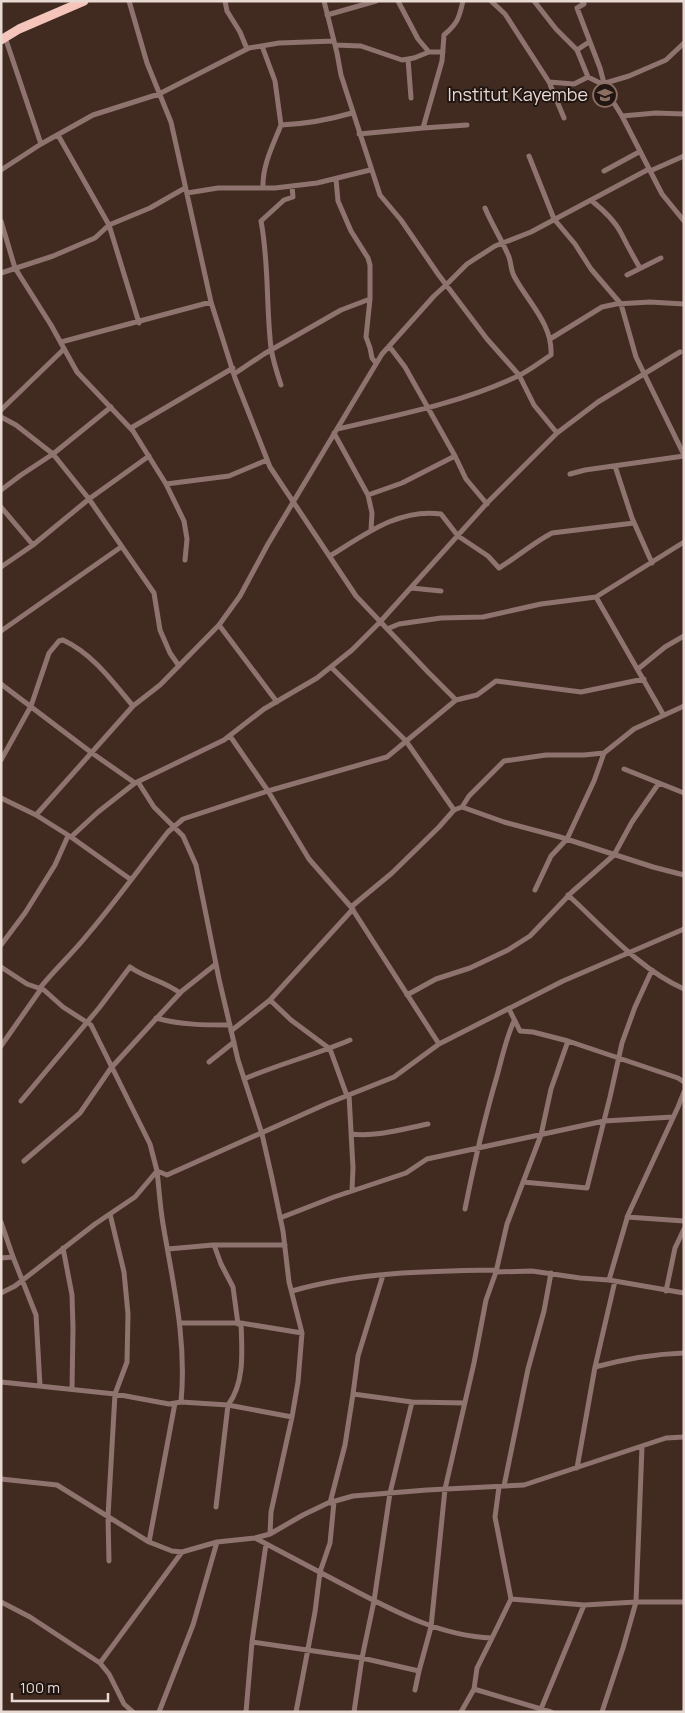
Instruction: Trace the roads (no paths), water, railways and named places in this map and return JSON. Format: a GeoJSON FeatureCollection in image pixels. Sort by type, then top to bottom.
{"type":"FeatureCollection","features":[{"type":"Feature","properties":{"kind":"highway"},"geometry":{"type":"LineString","coordinates":[[3,38],[19,29],[84,1]]}},
{"type":"Feature","properties":{"kind":"street"},"geometry":{"type":"LineString","coordinates":[[129,1],[147,63],[170,122],[211,302],[234,371],[270,467],[356,596],[456,700]]}},
{"type":"Feature","properties":{"kind":"street"},"geometry":{"type":"LineString","coordinates":[[225,1],[227,11],[240,32],[247,49]]}},
{"type":"Feature","properties":{"kind":"street"},"geometry":{"type":"LineString","coordinates":[[324,1],[341,75],[370,170],[380,195],[401,220],[446,286],[487,339],[519,375],[534,404],[557,433]]}},
{"type":"Feature","properties":{"kind":"street"},"geometry":{"type":"LineString","coordinates":[[327,15],[376,1]]}},
{"type":"Feature","properties":{"kind":"street"},"geometry":{"type":"LineString","coordinates":[[398,1],[418,39],[429,52]]}},
{"type":"Feature","properties":{"kind":"street"},"geometry":{"type":"LineString","coordinates":[[423,128],[442,61],[444,34],[451,30],[457,22],[463,1]]}},
{"type":"Feature","properties":{"kind":"street"},"geometry":{"type":"LineString","coordinates":[[491,1],[505,14],[549,82],[564,118]]}},
{"type":"Feature","properties":{"kind":"street"},"geometry":{"type":"LineString","coordinates":[[534,1],[556,29],[576,50],[588,78]]}},
{"type":"Feature","properties":{"kind":"street"},"geometry":{"type":"LineString","coordinates":[[582,1],[584,4],[576,8],[600,68],[603,83],[662,194],[684,222]]}},
{"type":"Feature","properties":{"kind":"street"},"geometry":{"type":"LineString","coordinates":[[3,38],[40,144]]}},
{"type":"Feature","properties":{"kind":"street"},"geometry":{"type":"LineString","coordinates":[[576,50],[589,42]]}},
{"type":"Feature","properties":{"kind":"street"},"geometry":{"type":"LineString","coordinates":[[1,170],[40,144],[93,116],[159,94],[247,49],[279,43],[335,43],[361,46],[402,60],[429,52],[443,52]]}},
{"type":"Feature","properties":{"kind":"street"},"geometry":{"type":"LineString","coordinates":[[549,82],[574,84],[588,78],[603,83],[629,76],[666,60],[684,43]]}},
{"type":"Feature","properties":{"kind":"street"},"geometry":{"type":"LineString","coordinates":[[262,46],[274,82],[280,125],[266,163],[263,188]]}},
{"type":"Feature","properties":{"kind":"street"},"geometry":{"type":"LineString","coordinates":[[408,59],[411,98]]}},
{"type":"Feature","properties":{"kind":"street"},"geometry":{"type":"LineString","coordinates":[[280,125],[298,125],[352,113]]}},
{"type":"Feature","properties":{"kind":"street"},"geometry":{"type":"LineString","coordinates":[[622,116],[656,113],[684,114]]}},
{"type":"Feature","properties":{"kind":"street"},"geometry":{"type":"LineString","coordinates":[[359,134],[467,126]]}},
{"type":"Feature","properties":{"kind":"street"},"geometry":{"type":"LineString","coordinates":[[58,135],[109,225],[139,322]]}},
{"type":"Feature","properties":{"kind":"street"},"geometry":{"type":"LineString","coordinates":[[604,171],[639,152]]}},
{"type":"Feature","properties":{"kind":"street"},"geometry":{"type":"LineString","coordinates":[[529,156],[554,219],[575,244],[591,269],[621,304],[636,357],[684,456],[570,474]]}},
{"type":"Feature","properties":{"kind":"street"},"geometry":{"type":"LineString","coordinates":[[36,815],[133,706],[160,685],[219,626],[240,596],[268,544],[376,363],[434,296],[467,264],[495,246],[531,232],[650,170],[684,156]]}},
{"type":"Feature","properties":{"kind":"street"},"geometry":{"type":"LineString","coordinates":[[1,273],[53,256],[95,238],[109,225],[186,190],[263,188],[317,184],[370,170]]}},
{"type":"Feature","properties":{"kind":"street"},"geometry":{"type":"LineString","coordinates":[[336,179],[338,201],[351,231],[368,258],[370,298],[366,337],[372,358],[376,363]]}},
{"type":"Feature","properties":{"kind":"street"},"geometry":{"type":"LineString","coordinates":[[281,385],[271,350],[266,246],[261,221],[284,200],[293,197],[292,186]]}},
{"type":"Feature","properties":{"kind":"street"},"geometry":{"type":"LineString","coordinates":[[592,201],[621,233],[623,240],[640,268]]}},
{"type":"Feature","properties":{"kind":"street"},"geometry":{"type":"LineString","coordinates":[[335,431],[428,408],[519,375],[551,355],[550,339],[530,299],[523,293],[514,276],[509,257],[484,208]]}},
{"type":"Feature","properties":{"kind":"street"},"geometry":{"type":"LineString","coordinates":[[1,221],[15,268],[61,342],[77,372],[131,428],[166,484],[184,521],[187,539],[185,560]]}},
{"type":"Feature","properties":{"kind":"street"},"geometry":{"type":"LineString","coordinates":[[627,275],[661,258]]}},
{"type":"Feature","properties":{"kind":"street"},"geometry":{"type":"LineString","coordinates":[[131,428],[341,310],[370,298]]}},
{"type":"Feature","properties":{"kind":"street"},"geometry":{"type":"LineString","coordinates":[[61,342],[211,302]]}},
{"type":"Feature","properties":{"kind":"street"},"geometry":{"type":"LineString","coordinates":[[550,339],[602,307],[650,302],[684,304]]}},
{"type":"Feature","properties":{"kind":"street"},"geometry":{"type":"LineString","coordinates":[[389,346],[405,367],[466,479],[486,504]]}},
{"type":"Feature","properties":{"kind":"street"},"geometry":{"type":"LineString","coordinates":[[1,410],[64,349]]}},
{"type":"Feature","properties":{"kind":"street"},"geometry":{"type":"LineString","coordinates":[[1,945],[25,913],[55,865],[70,836],[137,783],[202,752],[230,736],[264,709],[317,678],[331,667],[352,650],[380,622],[486,504],[557,433],[598,402],[680,352]]}},
{"type":"Feature","properties":{"kind":"street"},"geometry":{"type":"LineString","coordinates":[[1,490],[53,454],[111,407]]}},
{"type":"Feature","properties":{"kind":"street"},"geometry":{"type":"LineString","coordinates":[[1,418],[16,425],[53,454],[89,499],[154,593],[160,630],[170,653],[179,666]]}},
{"type":"Feature","properties":{"kind":"street"},"geometry":{"type":"LineString","coordinates":[[335,431],[368,495],[372,513],[371,530]]}},
{"type":"Feature","properties":{"kind":"street"},"geometry":{"type":"LineString","coordinates":[[1,567],[33,546],[89,499],[149,456]]}},
{"type":"Feature","properties":{"kind":"street"},"geometry":{"type":"LineString","coordinates":[[368,495],[402,483],[455,456]]}},
{"type":"Feature","properties":{"kind":"street"},"geometry":{"type":"LineString","coordinates":[[166,484],[229,476],[267,460]]}},
{"type":"Feature","properties":{"kind":"street"},"geometry":{"type":"LineString","coordinates":[[615,466],[634,523],[652,563]]}},
{"type":"Feature","properties":{"kind":"street"},"geometry":{"type":"LineString","coordinates":[[1,507],[33,546]]}},
{"type":"Feature","properties":{"kind":"street"},"geometry":{"type":"LineString","coordinates":[[330,556],[371,530],[402,516],[427,512],[441,514],[458,536],[488,556],[499,568],[552,533],[634,523]]}},
{"type":"Feature","properties":{"kind":"street"},"geometry":{"type":"LineString","coordinates":[[387,629],[399,624],[441,618],[483,618],[541,604],[596,596],[684,542]]}},
{"type":"Feature","properties":{"kind":"street"},"geometry":{"type":"LineString","coordinates":[[1,631],[121,547]]}},
{"type":"Feature","properties":{"kind":"street"},"geometry":{"type":"LineString","coordinates":[[411,588],[441,591]]}},
{"type":"Feature","properties":{"kind":"street"},"geometry":{"type":"LineString","coordinates":[[596,596],[663,714]]}},
{"type":"Feature","properties":{"kind":"street"},"geometry":{"type":"LineString","coordinates":[[219,626],[277,702]]}},
{"type":"Feature","properties":{"kind":"street"},"geometry":{"type":"LineString","coordinates":[[638,669],[665,647],[684,636]]}},
{"type":"Feature","properties":{"kind":"street"},"geometry":{"type":"LineString","coordinates":[[1,760],[31,706],[50,653],[63,640],[82,650],[102,668],[133,706]]}},
{"type":"Feature","properties":{"kind":"street"},"geometry":{"type":"LineString","coordinates":[[331,667],[406,741],[454,810]]}},
{"type":"Feature","properties":{"kind":"street"},"geometry":{"type":"LineString","coordinates":[[1,1046],[51,973],[67,960],[168,832],[183,819],[268,791],[387,756],[456,700],[477,695],[496,681],[581,692],[644,679]]}},
{"type":"Feature","properties":{"kind":"street"},"geometry":{"type":"LineString","coordinates":[[1,684],[92,753],[137,783],[154,807],[183,836],[196,865],[230,1028],[262,1134],[285,1245],[289,1282],[302,1333],[298,1382],[271,1512],[270,1534]]}},
{"type":"Feature","properties":{"kind":"street"},"geometry":{"type":"LineString","coordinates":[[535,890],[551,856],[567,839],[594,781],[604,753],[634,728],[684,706]]}},
{"type":"Feature","properties":{"kind":"street"},"geometry":{"type":"LineString","coordinates":[[230,736],[268,791],[309,859],[352,908],[439,1044]]}},
{"type":"Feature","properties":{"kind":"street"},"geometry":{"type":"LineString","coordinates":[[462,808],[469,796],[504,761],[546,755],[604,753]]}},
{"type":"Feature","properties":{"kind":"street"},"geometry":{"type":"LineString","coordinates":[[624,769],[684,793]]}},
{"type":"Feature","properties":{"kind":"street"},"geometry":{"type":"LineString","coordinates":[[407,995],[436,979],[470,968],[508,950],[530,936],[568,895],[614,854],[632,822],[659,783]]}},
{"type":"Feature","properties":{"kind":"street"},"geometry":{"type":"LineString","coordinates":[[1,798],[36,815],[70,836],[130,879]]}},
{"type":"Feature","properties":{"kind":"street"},"geometry":{"type":"LineString","coordinates":[[156,1018],[173,1023],[230,1028],[270,1000],[352,908],[440,827],[454,810],[462,808],[684,875]]}},
{"type":"Feature","properties":{"kind":"street"},"geometry":{"type":"LineString","coordinates":[[568,895],[629,952],[672,984],[684,989]]}},
{"type":"Feature","properties":{"kind":"street"},"geometry":{"type":"LineString","coordinates":[[157,1171],[167,1175],[394,1077],[439,1044],[563,981],[684,929]]}},
{"type":"Feature","properties":{"kind":"street"},"geometry":{"type":"LineString","coordinates":[[24,1160],[80,1113],[111,1068],[156,1018],[180,993],[216,964]]}},
{"type":"Feature","properties":{"kind":"street"},"geometry":{"type":"LineString","coordinates":[[1,967],[27,984],[40,988],[63,1007],[91,1025],[150,1144],[157,1171],[162,1223],[180,1323],[183,1374],[149,1542]]}},
{"type":"Feature","properties":{"kind":"street"},"geometry":{"type":"LineString","coordinates":[[21,1101],[130,967],[142,975],[168,984],[180,993]]}},
{"type":"Feature","properties":{"kind":"street"},"geometry":{"type":"LineString","coordinates":[[523,1182],[587,1188],[620,1058],[622,1043],[635,1007],[652,970]]}},
{"type":"Feature","properties":{"kind":"street"},"geometry":{"type":"LineString","coordinates":[[270,1000],[291,1020],[330,1049],[348,1096],[352,1190]]}},
{"type":"Feature","properties":{"kind":"street"},"geometry":{"type":"LineString","coordinates":[[509,1009],[520,1031],[534,1032],[568,1041],[678,1078],[684,1082]]}},
{"type":"Feature","properties":{"kind":"street"},"geometry":{"type":"LineString","coordinates":[[465,1209],[478,1148],[514,1021]]}},
{"type":"Feature","properties":{"kind":"street"},"geometry":{"type":"LineString","coordinates":[[244,1079],[272,1067],[330,1049],[350,1040]]}},
{"type":"Feature","properties":{"kind":"street"},"geometry":{"type":"LineString","coordinates":[[415,1690],[431,1627],[445,1489],[486,1300],[496,1271],[507,1224],[541,1135],[552,1089],[568,1041]]}},
{"type":"Feature","properties":{"kind":"street"},"geometry":{"type":"LineString","coordinates":[[209,1062],[234,1042]]}},
{"type":"Feature","properties":{"kind":"street"},"geometry":{"type":"LineString","coordinates":[[577,1468],[612,1280],[627,1217],[684,1092]]}},
{"type":"Feature","properties":{"kind":"street"},"geometry":{"type":"LineString","coordinates":[[280,1218],[352,1190],[406,1173],[427,1159],[604,1121],[673,1117]]}},
{"type":"Feature","properties":{"kind":"street"},"geometry":{"type":"LineString","coordinates":[[351,1134],[362,1136],[428,1124]]}},
{"type":"Feature","properties":{"kind":"street"},"geometry":{"type":"LineString","coordinates":[[1,1292],[23,1280],[110,1214],[135,1198],[157,1171]]}},
{"type":"Feature","properties":{"kind":"street"},"geometry":{"type":"LineString","coordinates":[[109,1561],[108,1516],[116,1394],[126,1362],[128,1314],[124,1272],[110,1214]]}},
{"type":"Feature","properties":{"kind":"street"},"geometry":{"type":"LineString","coordinates":[[627,1217],[684,1221]]}},
{"type":"Feature","properties":{"kind":"street"},"geometry":{"type":"LineString","coordinates":[[1,1222],[36,1315],[40,1386]]}},
{"type":"Feature","properties":{"kind":"street"},"geometry":{"type":"LineString","coordinates":[[666,1291],[674,1248],[684,1229]]}},
{"type":"Feature","properties":{"kind":"street"},"geometry":{"type":"LineString","coordinates":[[168,1249],[214,1245],[285,1245]]}},
{"type":"Feature","properties":{"kind":"street"},"geometry":{"type":"LineString","coordinates":[[214,1245],[233,1287],[242,1357],[238,1382],[232,1400],[228,1405],[216,1507]]}},
{"type":"Feature","properties":{"kind":"street"},"geometry":{"type":"LineString","coordinates":[[64,1248],[72,1295],[72,1389]]}},
{"type":"Feature","properties":{"kind":"street"},"geometry":{"type":"LineString","coordinates":[[1,1258],[13,1257]]}},
{"type":"Feature","properties":{"kind":"street"},"geometry":{"type":"LineString","coordinates":[[292,1291],[312,1285],[413,1271],[532,1271],[612,1280],[684,1293]]}},
{"type":"Feature","properties":{"kind":"street"},"geometry":{"type":"LineString","coordinates":[[461,1712],[474,1689],[477,1668],[511,1599],[495,1517],[551,1274]]}},
{"type":"Feature","properties":{"kind":"street"},"geometry":{"type":"LineString","coordinates":[[296,1712],[315,1612],[320,1572],[330,1544],[332,1502],[345,1445],[358,1356],[383,1275]]}},
{"type":"Feature","properties":{"kind":"street"},"geometry":{"type":"LineString","coordinates":[[180,1323],[239,1324],[302,1333]]}},
{"type":"Feature","properties":{"kind":"street"},"geometry":{"type":"LineString","coordinates":[[595,1367],[655,1354],[684,1353]]}},
{"type":"Feature","properties":{"kind":"street"},"geometry":{"type":"LineString","coordinates":[[1,1382],[116,1394],[169,1404],[178,1402],[228,1405],[292,1417]]}},
{"type":"Feature","properties":{"kind":"street"},"geometry":{"type":"LineString","coordinates":[[353,1394],[412,1402],[465,1403]]}},
{"type":"Feature","properties":{"kind":"street"},"geometry":{"type":"LineString","coordinates":[[354,1712],[362,1658],[374,1601],[390,1493],[412,1402]]}},
{"type":"Feature","properties":{"kind":"street"},"geometry":{"type":"LineString","coordinates":[[1,1479],[57,1485],[149,1542],[172,1551],[182,1552],[217,1542],[255,1538],[270,1534],[304,1514],[332,1502],[353,1496],[524,1485],[666,1438],[684,1437]]}},
{"type":"Feature","properties":{"kind":"street"},"geometry":{"type":"LineString","coordinates":[[602,1712],[636,1602],[642,1446]]}},
{"type":"Feature","properties":{"kind":"street"},"geometry":{"type":"LineString","coordinates":[[255,1538],[374,1601],[431,1627],[477,1638],[492,1638]]}},
{"type":"Feature","properties":{"kind":"street"},"geometry":{"type":"LineString","coordinates":[[159,1712],[192,1625],[217,1542]]}},
{"type":"Feature","properties":{"kind":"street"},"geometry":{"type":"LineString","coordinates":[[246,1712],[252,1642],[266,1544]]}},
{"type":"Feature","properties":{"kind":"street"},"geometry":{"type":"LineString","coordinates":[[100,1663],[182,1552]]}},
{"type":"Feature","properties":{"kind":"street"},"geometry":{"type":"LineString","coordinates":[[511,1599],[584,1605],[684,1602]]}},
{"type":"Feature","properties":{"kind":"street"},"geometry":{"type":"LineString","coordinates":[[1,1602],[30,1617],[100,1663],[109,1674],[124,1704],[133,1712]]}},
{"type":"Feature","properties":{"kind":"street"},"geometry":{"type":"LineString","coordinates":[[541,1709],[584,1605]]}},
{"type":"Feature","properties":{"kind":"street"},"geometry":{"type":"LineString","coordinates":[[252,1642],[362,1658],[419,1671]]}},
{"type":"Feature","properties":{"kind":"street"},"geometry":{"type":"LineString","coordinates":[[474,1689],[551,1712]]}},
{"type":"Feature","properties":{"kind":"place","name":"Institut Kayembe"},"geometry":{"type":"Point","coordinates":[605,95]}}]}
